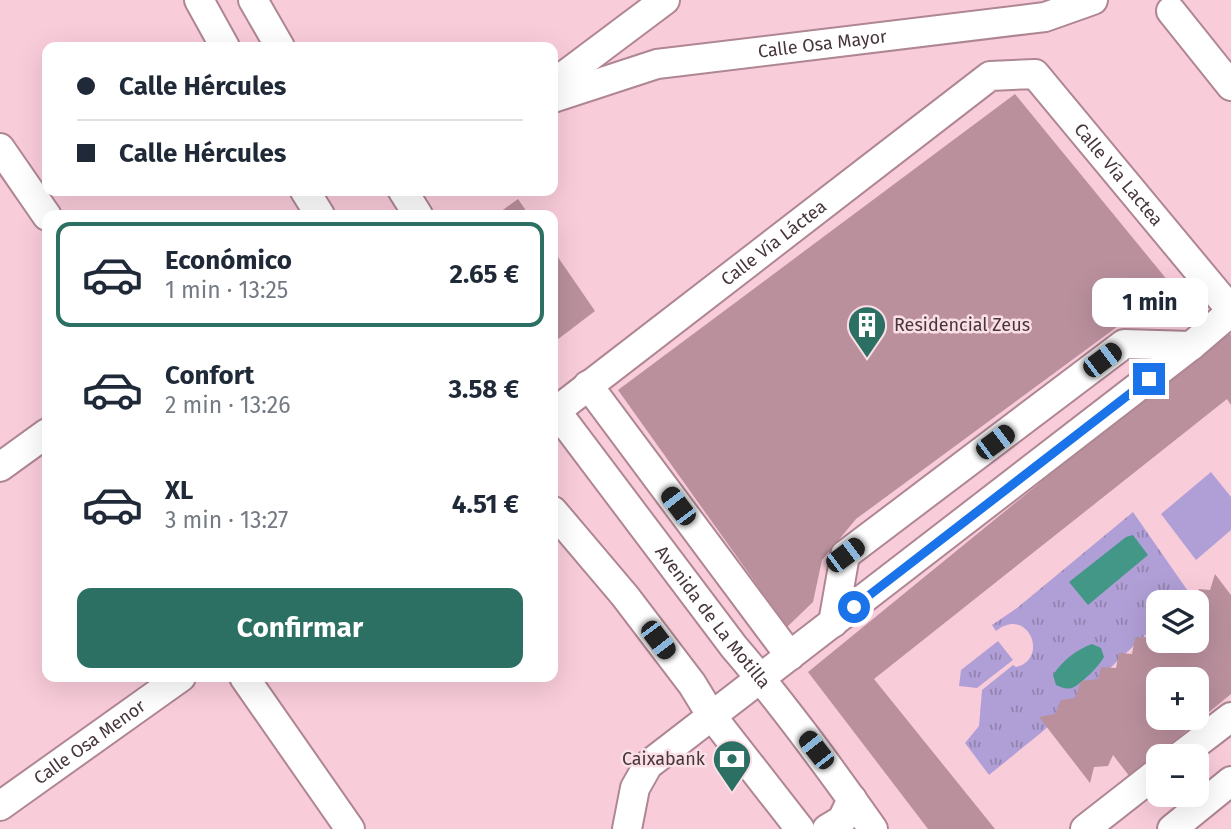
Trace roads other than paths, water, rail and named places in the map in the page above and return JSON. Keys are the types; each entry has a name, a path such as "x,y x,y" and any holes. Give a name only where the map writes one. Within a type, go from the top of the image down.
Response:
{"street":[{"path":"199,0 222,42"},
{"path":"253,0 278,42"},
{"path":"558,80 665,0"},
{"name":"Calle Osa Mayor","path":"558,96 657,64 1045,17 1093,0"},
{"path":"1171,11 1231,86"},
{"name":"Calle Vía Lactea","path":"990,76 1035,74 1231,311"},
{"name":"Calle Vía Láctea","path":"558,407 990,76"},
{"path":"0,148 43,210"},
{"path":"627,829 635,788 648,765 1191,346 1231,311"},
{"path":"833,624 845,555 1124,344 1191,346"},
{"path":"588,385 790,656"},
{"name":"Avenida de La Motilla","path":"558,415 734,647 830,768 873,829"},
{"path":"0,467 42,438"},
{"path":"558,517 625,596 692,684 711,715 800,829"},
{"name":"Calle Osa Menor","path":"0,806 174,682"},
{"path":"247,682 350,829"},
{"path":"1196,744 1231,717"},
{"path":"1085,829 1146,781"},
{"path":"1172,829 1231,781"},
{"path":"827,829 842,820 852,799"}],"place":[{"name":"Residencial Zeus","path":"867,359"},
{"name":"Caixabank","path":"732,793"}]}
